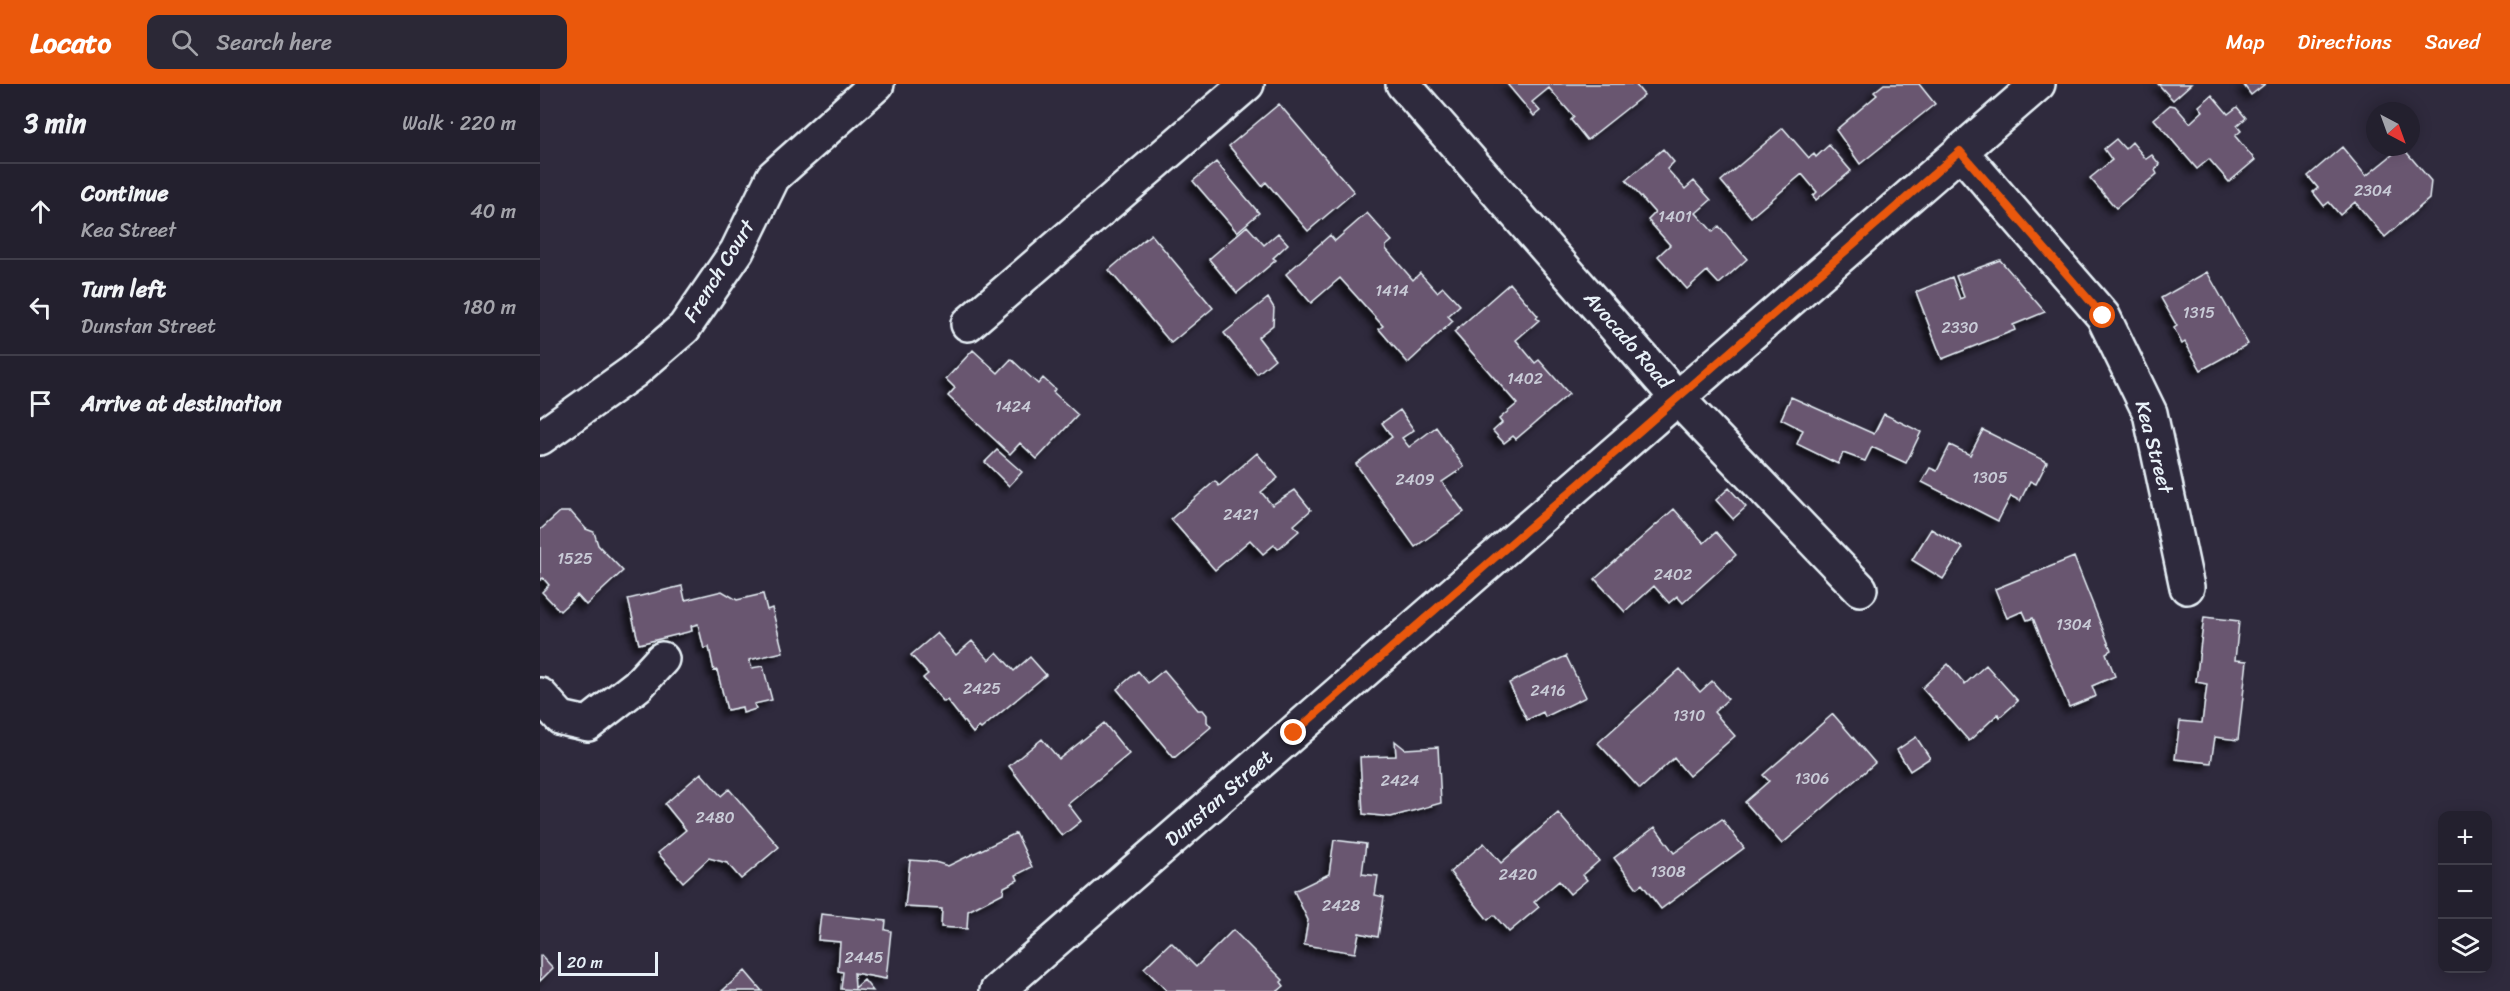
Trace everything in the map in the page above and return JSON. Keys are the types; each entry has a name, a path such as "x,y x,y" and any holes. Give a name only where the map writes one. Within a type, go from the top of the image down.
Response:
{"street":[{"name":"French Court","path":"540,438 633,372 684,328 736,251 773,177 877,84"},
{"path":"968,324 1247,84"},
{"name":"Avocado Road","path":"1403,84 1678,399 1860,589"},
{"name":"Dunstan Street","path":"997,991 2038,84"},
{"name":"Kea Street","path":"1960,151 2103,316 2111,331 2150,413 2187,587"},
{"path":"540,695 561,718 588,724 638,685 662,659"}],"building":[{"path":"1507,84 1635,84 1644,95 1587,140 1571,120 1574,117 1549,88 1532,102 1540,111 1534,116"},
{"path":"1884,84 1919,84 1935,104 1860,164 1836,130 1877,95 1874,92"},
{"path":"2158,84 2191,84 2173,100"},
{"path":"2243,84 2265,84 2251,95"},
{"path":"2212,95 2228,114 2237,107 2246,118 2237,126 2241,131 2235,136 2255,160 2229,182 2209,159 2197,169 2154,119 2170,105 2175,106 2190,123 2203,111 2199,106"},
{"path":"1279,104 1354,192 1308,231 1266,182 1262,186 1229,146"},
{"path":"1783,128 1809,158 1814,154 1816,157 1829,145 1851,171 1816,200 1813,196 1817,192 1802,174 1751,217 1721,181"},
{"path":"2116,139 2125,149 2132,142 2146,159 2152,155 2160,165 2155,170 2157,174 2116,208 2090,178 2112,160 2104,149"},
{"path":"2342,147 2366,176 2391,156 2410,156 2431,181 2429,199 2385,237 2355,202 2340,215 2329,202 2324,206 2313,192 2318,188 2308,176"},
{"path":"1663,149 1674,162 1667,169 1685,189 1694,181 1711,200 1696,213 1713,232 1719,226 1747,259 1719,284 1707,271 1687,289 1658,256 1670,245 1648,220 1655,213 1626,180"},
{"path":"1216,162 1259,213 1237,232 1193,181"},
{"path":"1367,213 1392,241 1386,249 1413,280 1420,273 1437,292 1443,287 1460,305 1448,316 1453,321 1408,363 1379,329 1383,326 1340,278 1311,303 1286,274 1330,235 1335,241"},
{"path":"1247,226 1264,245 1278,233 1288,244 1273,258 1276,260 1237,293 1209,259"},
{"path":"1151,234 1213,308 1171,343 1109,270"},
{"path":"2000,260 2045,312 2013,325 2015,330 1942,359 1916,292 1952,277 1960,299 1964,297 1956,276"},
{"path":"2207,272 2248,344 2201,370 2185,342 2182,344 2174,328 2177,326 2161,298"},
{"path":"1510,283 1539,320 1516,340 1535,363 1539,360 1569,394 1516,439 1513,436 1504,443 1493,431 1502,423 1499,419 1517,404 1454,332"},
{"path":"1268,298 1274,308 1273,325 1258,337 1275,359 1257,374 1224,333"},
{"path":"973,350 998,373 1011,359 1038,384 1043,378 1055,389 1053,392 1078,415 1037,459 1020,443 1010,454 948,396 955,388 946,379"},
{"path":"1791,397 1874,434 1884,414 1921,432 1906,463 1872,447 1865,461 1843,453 1838,464 1797,444 1803,430 1781,419"},
{"path":"1400,410 1414,430 1402,438 1409,447 1436,427 1464,467 1442,482 1464,512 1415,547 1356,464 1392,437 1382,423"},
{"path":"1983,430 2047,462 2036,484 2030,481 2020,501 2011,496 1998,521 1922,482 1930,468 1937,471 1950,445 1970,455"},
{"path":"997,450 1022,472 1009,486 985,462"},
{"path":"1257,453 1278,478 1261,492 1272,505 1295,490 1311,510 1294,525 1299,531 1278,549 1274,545 1263,554 1250,540 1215,570 1171,519 1215,481 1219,486"},
{"path":"1729,488 1746,507 1733,519 1716,500"},
{"path":"1674,509 1704,543 1716,532 1736,555 1683,603 1677,596 1669,603 1654,586 1625,612 1595,579"},
{"path":"560,512 571,512 586,529 594,532 598,545 623,571 586,605 577,595 560,611 542,592 549,585 543,578 540,580 540,530"},
{"path":"1931,529 1963,548 1943,579 1912,560"},
{"path":"2074,557 2111,650 2106,653 2115,676 2092,686 2096,696 2069,707 2033,618 2027,620 2023,611 2007,618 1995,589"},
{"path":"682,586 685,600 722,591 737,600 763,594 767,610 772,608 783,652 749,660 752,668 763,666 772,700 754,704 756,709 743,713 742,707 727,710 717,670 714,671 709,647 704,649 698,624 691,626 692,631 639,644 628,599"},
{"path":"2204,617 2239,621 2235,660 2247,661 2238,740 2215,737 2211,763 2175,759 2180,721 2202,723 2207,684 2196,682"},
{"path":"937,633 956,655 972,641 989,660 997,652 1014,671 1030,657 1046,675 981,729 979,727 973,733 947,700 944,702 923,678 928,674 911,655"},
{"path":"1566,656 1586,697 1545,717 1543,712 1527,720 1509,683"},
{"path":"1948,664 1965,684 1986,665 2018,701 2000,717 1998,714 1969,741 1922,688"},
{"path":"1680,669 1700,692 1712,681 1728,699 1714,712 1735,736 1689,776 1674,758 1640,789 1598,743"},
{"path":"1164,670 1198,710 1203,710 1211,727 1174,758 1117,689 1138,671 1148,683"},
{"path":"1833,714 1875,763 1782,844 1745,802 1769,781 1763,775"},
{"path":"1104,723 1129,754 1068,804 1081,821 1062,836 1009,766 1042,739 1059,759"},
{"path":"1916,737 1930,758 1910,771 1897,750"},
{"path":"1395,741 1405,749 1438,747 1441,803 1391,817 1363,814 1360,757 1396,756"},
{"path":"701,773 721,796 729,789 779,847 741,879 727,863 709,858 683,882 658,853 686,830 665,804"},
{"path":"1558,813 1599,861 1583,875 1587,880 1570,894 1559,881 1534,902 1539,907 1509,932 1494,915 1488,920 1450,872 1484,843 1501,863"},
{"path":"1722,819 1744,848 1661,909 1642,884 1637,888 1614,858 1655,827 1674,853"},
{"path":"1016,833 1032,867 1016,875 1018,880 1004,887 1003,893 968,911 967,929 941,927 942,909 905,907 910,860 935,862 948,866"},
{"path":"1334,840 1366,844 1362,874 1378,876 1375,895 1384,897 1378,937 1359,933 1355,953 1304,945 1308,920 1294,891 1329,874"},
{"path":"821,914 886,921 885,930 891,931 886,979 854,973 855,988 864,980 873,991 841,989 843,972 838,971 840,942 818,940"},
{"path":"1233,930 1283,980 1281,982 1284,986 1278,991 1167,991 1144,968 1171,942 1196,967"},
{"path":"540,956 553,968 540,981"},
{"path":"745,971 762,991 722,991"}],"route":[{"path":"1294,733 1960,151 2103,316"}]}
